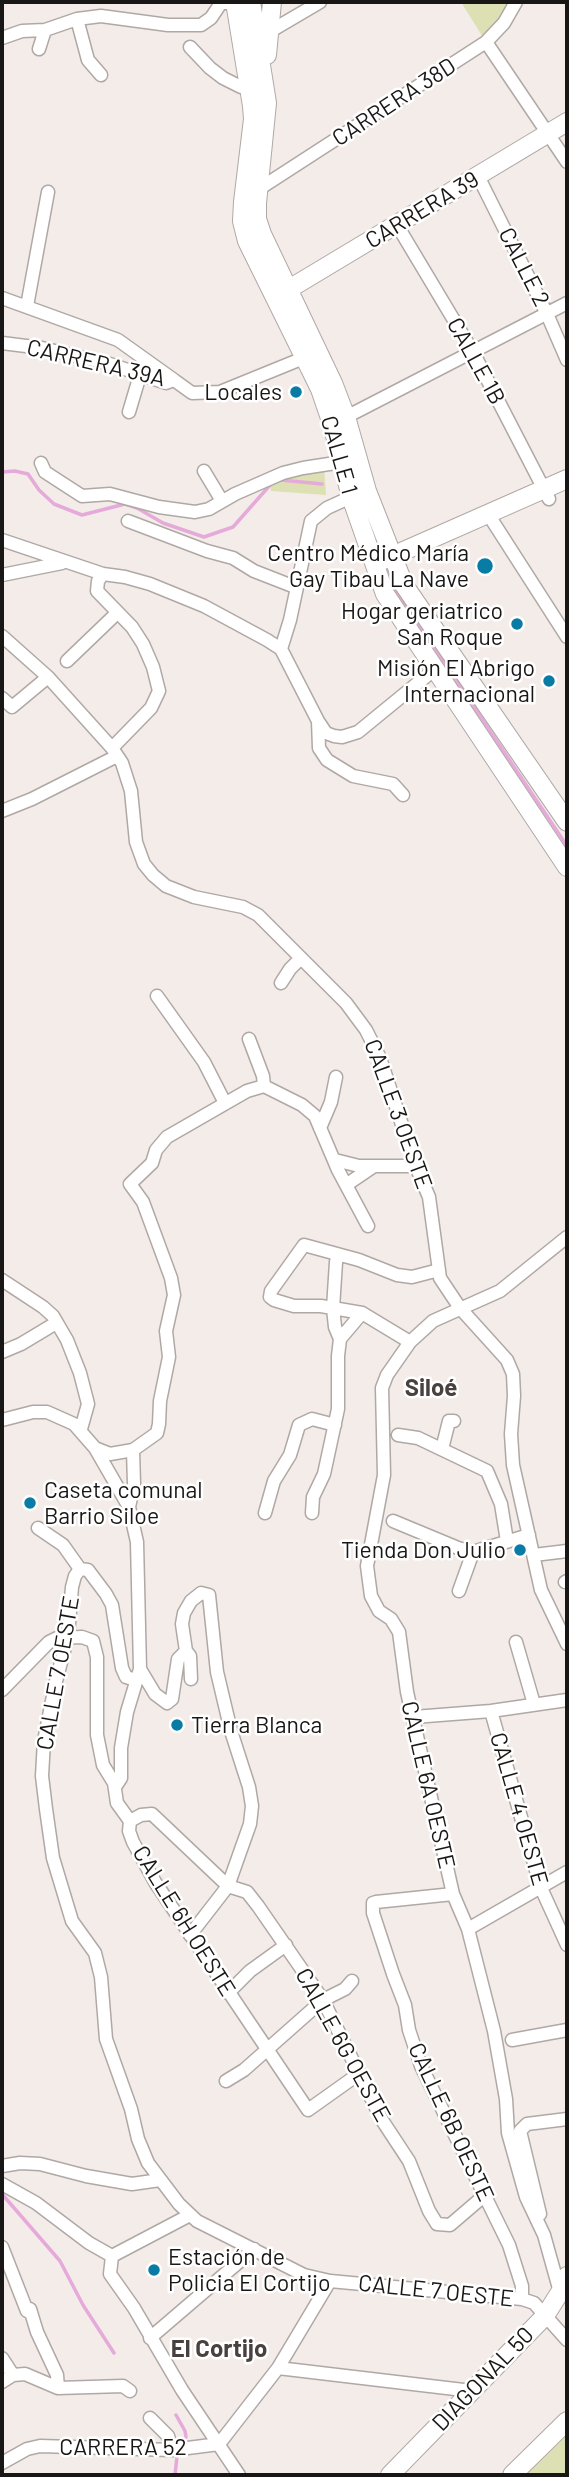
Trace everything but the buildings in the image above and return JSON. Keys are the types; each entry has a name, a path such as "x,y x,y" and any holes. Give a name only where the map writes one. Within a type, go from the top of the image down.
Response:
{"main road":[{"name":"CALLE 1","path":"228,2 266,118 257,219 332,424 351,497 384,594 567,867"},
{"name":"CALLE 1","path":"251,2 257,85 242,220 247,241 323,361 346,416 367,491 404,585 567,822"},
{"path":"257,85 269,32 272,2"},
{"name":"CARRERA 39","path":"282,293 567,122"},
{"path":"375,569 546,494 567,479"},
{"path":"546,494 567,491"},
{"name":"DIAGONAL 50","path":"390,2475 545,2316 565,2283"},
{"path":"512,2475 567,2421"}],"street":[{"path":"2,38 22,31 45,30 77,19 101,16 168,25 201,25 228,2"},
{"path":"269,32 320,2"},
{"name":"CARRERA 38D","path":"259,190 486,42 504,23 516,2"},
{"path":"77,19 88,60 102,75"},
{"path":"38,49 45,30"},
{"path":"486,42 567,162"},
{"path":"190,47 223,78 242,87 257,85"},
{"name":"CALLE 2","path":"478,176 567,360"},
{"path":"27,306 48,192"},
{"name":"CALLE 1B","path":"397,225 473,352 546,494"},
{"path":"2,298 118,340 174,380"},
{"path":"346,416 567,303"},
{"name":"CARRERA 39A","path":"2,343 42,348 110,364 166,383 174,380 192,393 220,391 306,357"},
{"path":"128,412 140,374"},
{"path":"41,463 45,472 82,496 110,494 195,512 209,509 283,473 342,462"},
{"path":"204,471 222,501"},
{"path":"281,649 290,620 311,521 327,508 351,497"},
{"path":"491,519 567,637"},
{"path":"128,521 233,558 254,571 295,587"},
{"path":"2,540 65,563 150,584 204,606 281,649 318,721 327,733 334,736 342,737 358,732 435,669"},
{"path":"2,575 65,563"},
{"path":"2,811 32,799 114,752 151,708 159,691 144,645 132,627 97,591 98,581 103,574"},
{"path":"67,661 117,613"},
{"name":"CALLE 3 OESTE","path":"2,636 48,677 114,752 131,791 136,842 144,864 153,875 166,886 194,897 251,910 275,929 346,1003 366,1030 380,1058 433,1211 440,1278 460,1308 507,1360 513,1374 513,1465 541,1590 567,1644"},
{"path":"7,703 48,677"},
{"path":"318,721 319,748 327,760 352,775 393,784 404,795"},
{"path":"281,983 301,958"},
{"path":"157,996 204,1062 225,1103"},
{"path":"249,1039 264,1086"},
{"path":"320,1128 331,1102 336,1077"},
{"path":"95,1448 110,1454 133,1450 157,1433 169,1357 166,1331 174,1295 171,1278 143,1202 130,1184 152,1163 156,1150 167,1137 247,1091 264,1086 310,1110 368,1226"},
{"path":"335,1160 359,1166 415,1164"},
{"path":"346,1185 374,1166"},
{"name":"CALLE 6A OESTE","path":"544,2235 526,2197 508,2133 506,2099 494,2031 468,1929 453,1895 407,1692 399,1632 391,1619 379,1611 371,1595 367,1566 384,1475 382,1388 387,1375 410,1342 433,1321 500,1291 567,1237"},
{"path":"410,1342 362,1313 294,1306 270,1297 302,1245 412,1278 439,1270"},
{"path":"312,1513 313,1497 324,1474 338,1409 340,1339 335,1327 333,1308 338,1255"},
{"path":"6,1285 43,1307 56,1322 75,1357 88,1405 81,1429"},
{"path":"340,1339 362,1313"},
{"path":"2,1352 21,1344 56,1322"},
{"path":"2,1420 33,1412 47,1412 75,1424 95,1448 129,1507 137,1542 138,1674 130,1696 121,1748 121,1778 115,1787"},
{"path":"265,1513 274,1481 290,1455 299,1425 312,1419 335,1425"},
{"path":"442,1449 449,1421 454,1421"},
{"path":"398,1435 418,1438 487,1471 496,1487 507,1541"},
{"path":"129,1507 134,1484 133,1450"},
{"path":"501,1507 521,1503"},
{"path":"393,1521 473,1552 529,1535"},
{"path":"38,1528 63,1545 80,1569 88,1570 106,1594 114,1615 122,1668 127,1676 138,1674"},
{"path":"534,1555 567,1551"},
{"path":"459,1591 473,1552"},
{"name":"CALLE 7 OESTE","path":"80,1569 72,1587 68,1636 44,1741 43,1776 53,1858 72,1921 95,1953 101,1977 106,2039 148,2163 197,2221 304,2275 330,2281 522,2299 534,2303 567,2340"},
{"path":"190,1935 228,1886 250,1824 252,1805 250,1787 231,1731 217,1672 209,1595 201,1594 191,1601 184,1613 182,1624 186,1651 190,1656 191,1679"},
{"path":"2,1690 49,1642 57,1637 68,1636"},
{"name":"CALLE 6H OESTE","path":"68,1636 89,1638 93,1641 97,1657 96,1723 99,1750 106,1773 115,1787 117,1803 130,1821 129,1831 133,1842 155,1882 228,1993 308,2110 360,2073"},
{"path":"516,1642 534,1704"},
{"path":"138,1674 155,1694 167,1703 172,1699 178,1659 186,1651"},
{"path":"414,1717 491,1711 567,1700"},
{"name":"CALLE 4 OESTE","path":"491,1711 541,1888 567,1945"},
{"name":"CALLE 6G OESTE","path":"130,1821 141,1815 152,1814 228,1886 247,1892 323,2000 382,2120 409,2161 437,2224 450,2225 485,2195"},
{"path":"468,1929 567,1872"},
{"name":"CALLE 6B OESTE","path":"453,1895 373,1903 373,1913 405,2005 408,2030 421,2066 509,2245 522,2286 522,2299"},
{"path":"228,1993 250,1971 286,1945"},
{"path":"226,2081 268,2052 323,2000 345,1989 352,1981"},
{"path":"512,2040 567,2030"},
{"name":"CALLE 6A OESTE","path":"565,2283 558,2285 520,2131 524,2126 567,2119"},
{"path":"2,2166 40,2164 86,2176 132,2183 160,2180"},
{"path":"4,2190 36,2203 89,2243 112,2256"},
{"path":"112,2256 190,2215"},
{"path":"2,2247 57,2375 58,2388"},
{"path":"150,2338 254,2249"},
{"path":"112,2256 110,2274 239,2475"},
{"name":"CARRERA 52","path":"2,2463 27,2449 40,2446 172,2450 219,2444 278,2368 330,2281"},
{"path":"2,2358 8,2378 25,2374 58,2388 123,2386 130,2391"},
{"path":"278,2368 472,2391"},
{"path":"150,2418 168,2437 172,2450"}],"green space":[{"path":"461,2 516,2 486,42"},
{"path":"324,467 326,495 271,491 270,480"},
{"path":"567,2421 567,2475 512,2475"}],"waterway":[{"path":"2,472 28,474 39,490 54,504 82,515 125,504 163,523 204,537 233,527 271,484"},
{"path":"281,480 322,484"},
{"path":"395,589 567,846"},
{"path":"2,2194 60,2261 83,2305 114,2353"},
{"path":"176,2415 185,2431 186,2437 182,2444"},
{"path":"175,2475 177,2456"}],"place":[{"name":"Locales","path":"296,392"},
{"name":"Centro Médico María Gay Tibau La Nave","path":"485,566"},
{"name":"Hogar geriatrico San Roque","path":"517,624"},
{"name":"Misión El Abrigo Internacional","path":"549,681"},
{"name":"Caseta comunal Barrio Siloe","path":"30,1503"},
{"name":"Tienda Don Julio","path":"520,1550"},
{"name":"Tierra Blanca","path":"177,1725"},
{"name":"Estación de Policia El Cortijo","path":"154,2270"}],"district":[{"name":"Siloé","path":"431,1388"},
{"name":"El Cortijo","path":"219,2349"}]}
